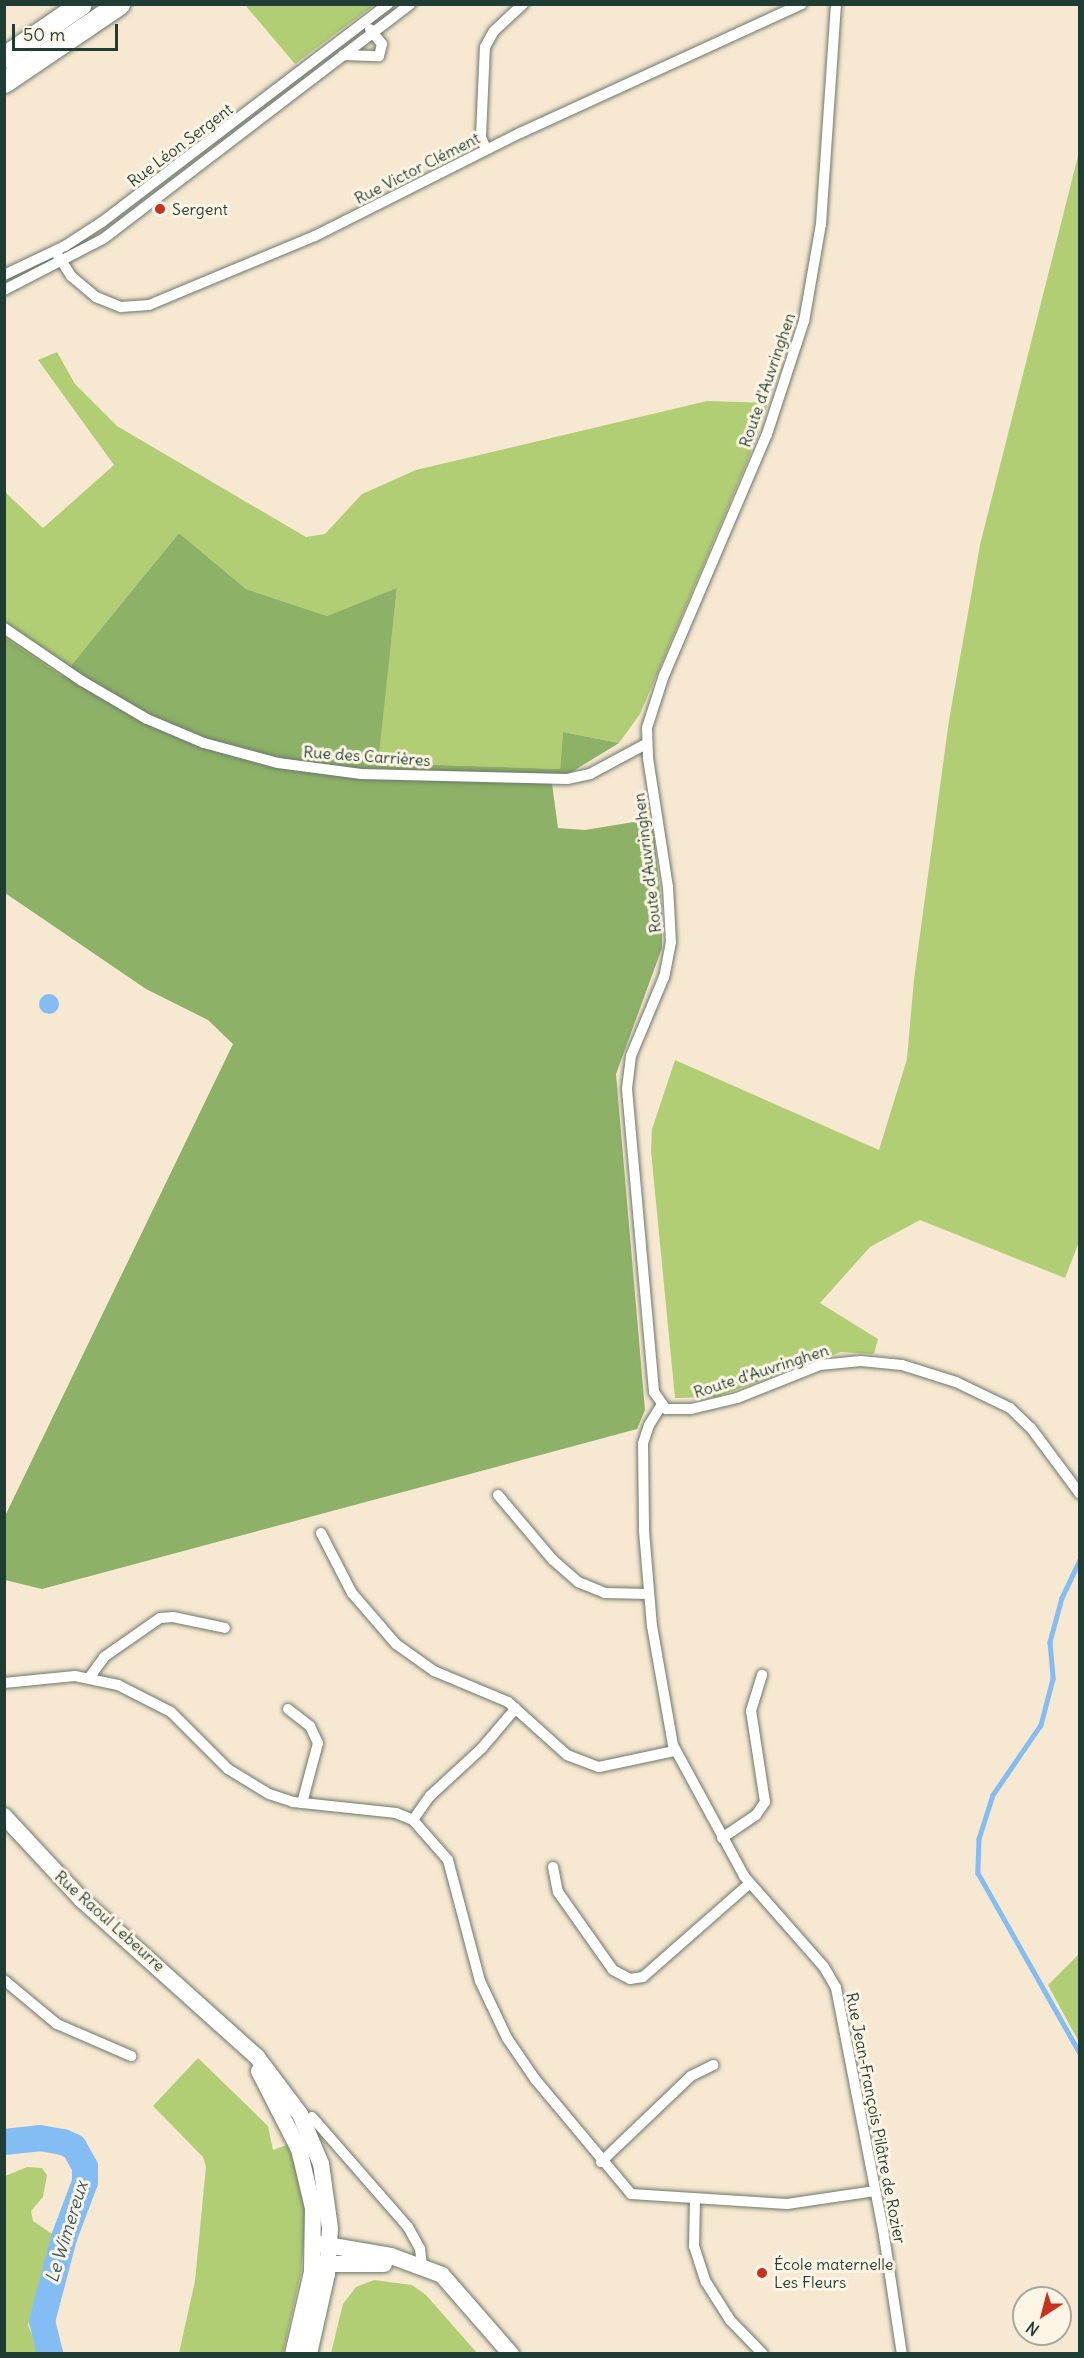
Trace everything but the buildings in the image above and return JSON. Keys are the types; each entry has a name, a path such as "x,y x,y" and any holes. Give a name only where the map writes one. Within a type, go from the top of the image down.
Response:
{"highway":[{"path":"4,57 81,4"},
{"path":"4,82 118,4"}],"street":[{"name":"Rue Léon Sergent","path":"4,275 55,251 117,211 388,4"},
{"name":"Rue Léon Sergent","path":"4,290 62,262 108,234 410,4"},
{"path":"486,150 481,137 485,47 494,31 523,4"},
{"name":"Rue Victor Clément","path":"55,251 81,286 105,302 128,308 148,305 315,236 486,150 802,4"},
{"name":"Route d'Auvringhen","path":"836,4 821,224 804,321 764,441 655,700 646,744 667,873 671,942 664,977 631,1056 627,1089 653,1383 661,1406 674,1411 717,1404 831,1363 861,1361 902,1365 943,1377 1010,1408 1031,1428 1080,1494"},
{"path":"343,55 379,56 382,44 364,24"},
{"name":"Rue des Carrières","path":"4,628 82,681 147,719 217,748 278,764 361,774 567,779 590,774 646,744"},
{"name":"Rue Jean-François Pilâtre de Rozier","path":"661,1406 649,1425 643,1444 648,1594 658,1670 674,1751 722,1838 750,1883 824,1967 836,1988 875,2191 902,2354"},
{"path":"498,1496 553,1560 578,1582 605,1593 648,1594"},
{"path":"321,1533 352,1593 396,1644 434,1671 495,1695 516,1708 567,1755 588,1765 599,1767 674,1751"},
{"path":"89,1678 104,1657 160,1618 181,1618 225,1628"},
{"path":"722,1838 756,1815 765,1802 751,1711 762,1675"},
{"path":"4,1683 89,1678 118,1685 156,1701 234,1774 277,1798 302,1803 396,1813 412,1820 448,1860 480,1981 507,2038 535,2079 601,2162 631,2194 796,2204 875,2191"},
{"path":"412,1820 430,1796 482,1749 516,1708"},
{"path":"288,1709 310,1726 318,1743 302,1803"},
{"name":"Rue Raoul Lebeurre","path":"4,1816 82,1900 220,2021 261,2074 295,2139 310,2186 322,2244 321,2264"},
{"path":"553,1867 555,1886 564,1902 613,1970 630,1979 643,1977 750,1883"},
{"path":"4,1980 57,2024 131,2056"},
{"path":"601,2162 691,2076 714,2065"},
{"path":"312,2117 408,2227 420,2249 422,2266"},
{"path":"695,2199 693,2235 696,2255 711,2293 737,2328 763,2354"},
{"path":"322,2244 422,2266 450,2281 511,2354"},
{"path":"321,2264 422,2266"},
{"path":"293,2354 321,2264"},
{"path":"309,2354 321,2264"}],"green space":[{"path":"245,5 374,5 295,64"},
{"path":"1079,152 1079,1242 1065,1278 920,1220 870,1247 820,1303 878,1339 874,1354 841,1352 716,1397 675,1398 651,1151 652,1129 675,1060 879,1150 907,1059 914,979 949,720 980,545"},
{"path":"57,352 75,384 117,426 306,537 325,534 362,494 416,470 707,401 768,403 748,460 640,714 619,743 563,732 560,769 377,763 397,589 327,616 246,589 179,533 62,678 5,638 4,491 43,528 114,465 38,360"},
{"path":"179,533 246,589 327,616 397,588 378,763 560,769 563,732 619,743 552,784 558,828 585,830 652,819 662,908 662,948 616,1074 645,1410 637,1429 42,1589 5,1580 4,1518 233,1044 208,1020 146,989 5,893 5,638 62,677"},
{"path":"1079,1954 1079,2042 1048,1985"},
{"path":"198,2058 268,2126 273,2150 287,2145 300,2175 307,2209 301,2273 283,2353 179,2353 195,2281 206,2166 203,2157 153,2106"},
{"path":"27,2167 42,2168 47,2175 43,2197 31,2211 33,2221 52,2234 28,2325 39,2353 5,2353 5,2176"},
{"path":"374,2280 412,2285 426,2295 477,2353 331,2353 343,2304 356,2287"}],"water":[{"path":"49,994 56,997 59,1004 56,1011 49,1014 42,1011 39,1004 42,997"}],"waterway":[{"path":"1080,1560 1062,1598 1050,1642 1053,1679 1041,1725 993,1795 979,1839 978,1873 1080,2053"},
{"name":"Le Wimereux","path":"4,2142 40,2138 63,2142 74,2147 85,2167 85,2182 64,2238 42,2321 50,2354"}],"place":[{"name":"Sergent","path":"160,209"},
{"name":"École maternelle Les Fleurs","path":"762,2273"}]}
